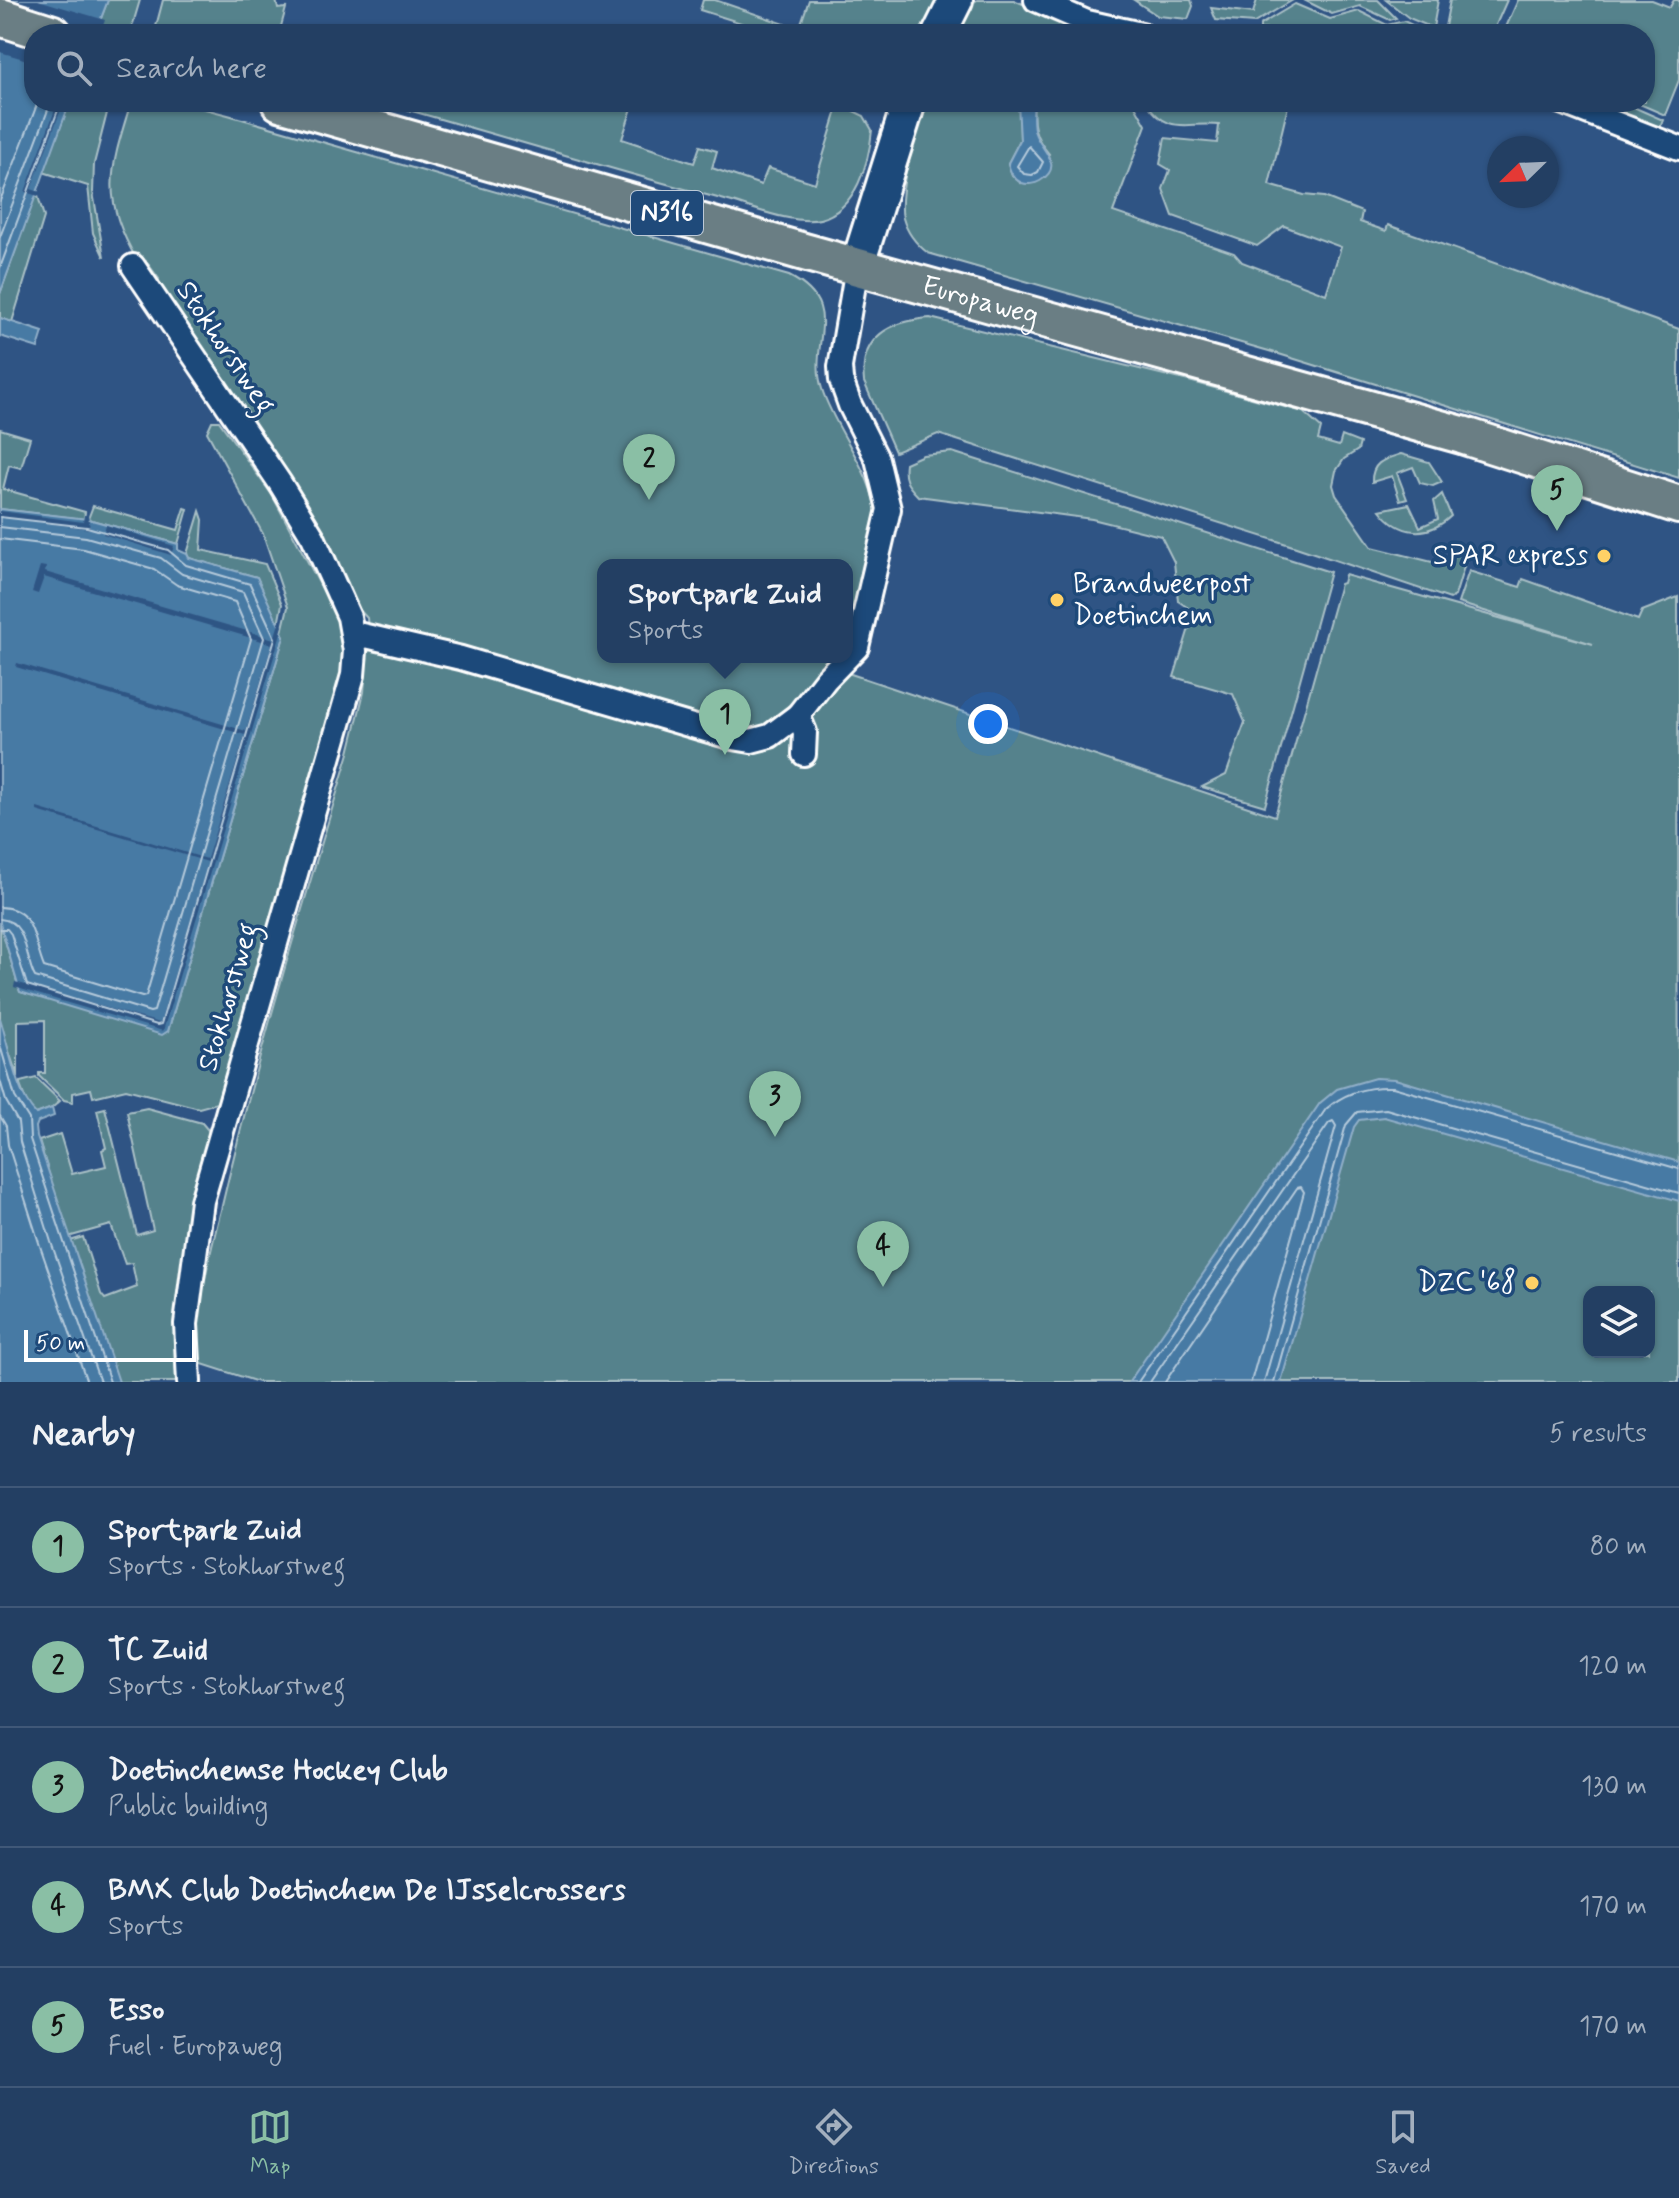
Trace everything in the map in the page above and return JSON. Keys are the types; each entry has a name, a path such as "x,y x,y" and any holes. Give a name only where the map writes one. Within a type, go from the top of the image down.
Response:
{"main road":[{"path":"0,17 24,25"},
{"name":"Europaweg","path":"315,112 1462,435 1679,505"}],"street":[{"path":"944,24 956,0"},
{"path":"1036,0 1096,24"},
{"path":"853,651 857,647 889,509 877,459 850,405 840,367 857,267 906,112"},
{"path":"1587,112 1679,148"},
{"name":"Stokhorstweg","path":"133,266 313,537 349,617 353,633 353,675 202,1201 186,1324 189,1382"},
{"path":"353,633 461,658 751,741 770,736 798,715 842,663"},
{"path":"798,715 805,732 804,754"}],"green space":[{"path":"108,0 140,0 133,24 99,24"},
{"path":"163,0 276,0 278,9 286,8 282,24 157,24"},
{"path":"703,0 715,0 785,24 744,24 700,10"},
{"path":"809,0 941,0 927,24 801,24"},
{"path":"977,0 1014,0 1068,24 959,24 969,6"},
{"path":"1134,0 1191,0 1193,6 1188,19 1158,16"},
{"path":"1257,0 1293,0 1254,23 1216,20 1211,8 1253,13"},
{"path":"1304,0 1378,0 1396,18 1390,20 1360,6 1332,14"},
{"path":"1386,0 1438,0 1434,24 1423,24 1409,18"},
{"path":"1450,0 1507,0 1496,24 1446,24"},
{"path":"1518,0 1652,0 1670,7 1674,0 1679,0 1679,80 1665,115 1655,111 1655,24 1507,24"},
{"path":"1295,4 1330,19 1359,11 1385,24 1262,24"},
{"path":"66,112 107,112 94,164 93,192 104,257 93,233 88,186 43,172"},
{"path":"128,112 216,112 789,276 807,288 817,300 821,313 819,372 822,389 862,470 874,503 873,544 853,608 853,559 597,559 597,663 838,663 836,669 1275,816 1345,575 1593,644 1458,603 1469,571 1520,587 1523,579 1638,620 1642,611 1678,597 1679,1382 258,1382 202,1364 198,1332 212,1245 265,1038 349,753 364,692 370,649 367,618 357,607 313,519 157,291 159,279 146,261 138,262 118,219 112,183"},
{"path":"415,112 631,112 622,139 694,163 700,146 717,151 712,168 761,185 768,168 815,183 837,112 856,112 864,116 872,130 868,157 858,184 843,206 832,214 820,219 798,220"},
{"path":"920,112 1019,112 1020,140 1008,163 1012,175 1021,183 1049,154 1035,130 1033,112 1139,112 1146,125 1113,212 1234,253 1242,262 1326,294 1341,247 1284,226 1257,246 1173,216 1163,189 1170,170 1160,164 1165,138 1217,143 1219,125 1171,124 1153,112 1287,112 1269,185 1324,197 1362,212 1360,222 1386,231 1388,225 1679,329 1679,478 1269,351 928,253 916,242 903,218 908,161"},
{"path":"1620,112 1645,112 1663,120 1660,128"},
{"path":"35,195 44,217 12,322 0,318 0,294"},
{"path":"930,318 1303,412 1321,428 1318,440 1339,446 1342,436 1360,443 1358,450 1344,459 1336,471 1333,485 1336,495 1372,547 1436,563 1469,550 1455,596 1450,599 938,434 895,452 864,382 867,353 872,342 891,327"},
{"path":"212,421 219,421 272,495 334,611 344,637 345,657 340,691 217,1103 199,1108 126,1089 93,1097 91,1089 73,1093 73,1102 64,1100 39,1076 39,1073 45,1073 45,1020 18,1021 18,1078 0,1025 0,923 20,992 168,1031 284,636 282,632 288,607 263,534 207,432"},
{"path":"0,429 30,438 21,468 9,465 3,489 85,512 84,519 0,509"},
{"path":"952,452 1330,572 1265,806 1202,787 1226,775 1245,722 1233,694 1174,677 1194,612 1178,601 1174,562 1161,536 1092,519 918,496 907,481 905,463 923,455"},
{"path":"1401,454 1429,462 1442,482 1433,486 1420,483 1413,467 1397,473 1407,499 1400,501 1392,476 1372,482 1377,466"},
{"path":"1442,494 1451,516 1424,531 1396,525 1380,510 1409,504 1420,527 1438,519 1434,501"},
{"path":"93,506 178,530 185,508 188,509 178,544 88,519"},
{"path":"200,511 203,520 201,550 265,564 282,604 278,625 257,577 189,558 187,554"},
{"path":"36,1078 60,1101 36,1114 28,1106 20,1082"},
{"path":"105,1108 137,1235 153,1230 127,1112 147,1108 202,1123 210,1137 183,1259 177,1312 181,1382 110,1382 92,1303 70,1241 83,1237 105,1299 137,1287 132,1263 125,1264 111,1225 68,1237 39,1141 60,1134 72,1174 106,1166 102,1150 106,1148 97,1110"}],"water":[{"path":"0,0 108,0 99,24 24,24 24,112 66,112 0,294"},
{"path":"1018,112 1033,112 1034,129 1051,163 1051,169 1040,181 1026,184 1011,172 1008,163 1020,140"},
{"path":"0,318 43,332 38,348 0,336"},
{"path":"0,509 88,519 178,544 178,550 189,558 257,577 284,636 168,1031 162,1035 20,992 0,923"},
{"path":"0,1018 18,1082 29,1105 36,1114 52,1108 54,1116 38,1122 37,1137 119,1382 0,1382"},
{"path":"1375,1078 1395,1079 1679,1162 1679,1201 1384,1117 1359,1120 1354,1127 1281,1382 1129,1382 1320,1103 1337,1089"}],"pier":[{"path":"0,0 38,0 105,20 104,24 24,24 24,59 0,52"},
{"path":"54,112 60,112 31,189 40,192 38,196 25,192"},
{"path":"0,511 83,522 84,515 88,515 90,529 0,517"},
{"path":"106,525 174,546 171,555 103,534"},
{"path":"40,566 46,567 45,572 274,639 280,620 283,626 163,1031 14,987 15,982 160,1023 208,862 37,811 37,808 207,859 245,735 16,667 17,663 246,731 272,644 44,577 38,594 32,592"}],"place":[{"name":"TC Zuid","path":"649,500"},
{"name":"Esso","path":"1557,531"},
{"name":"SPAR express","path":"1604,556"},
{"name":"Brandweerpost Doetinchem","path":"1057,600"},
{"name":"Sportpark Zuid","path":"725,755"},
{"name":"Doetinchemse Hockey Club","path":"775,1137"},
{"name":"DZC '68","path":"1532,1283"},
{"name":"BMX Club Doetinchem De IJsselcrossers","path":"883,1287"}]}
